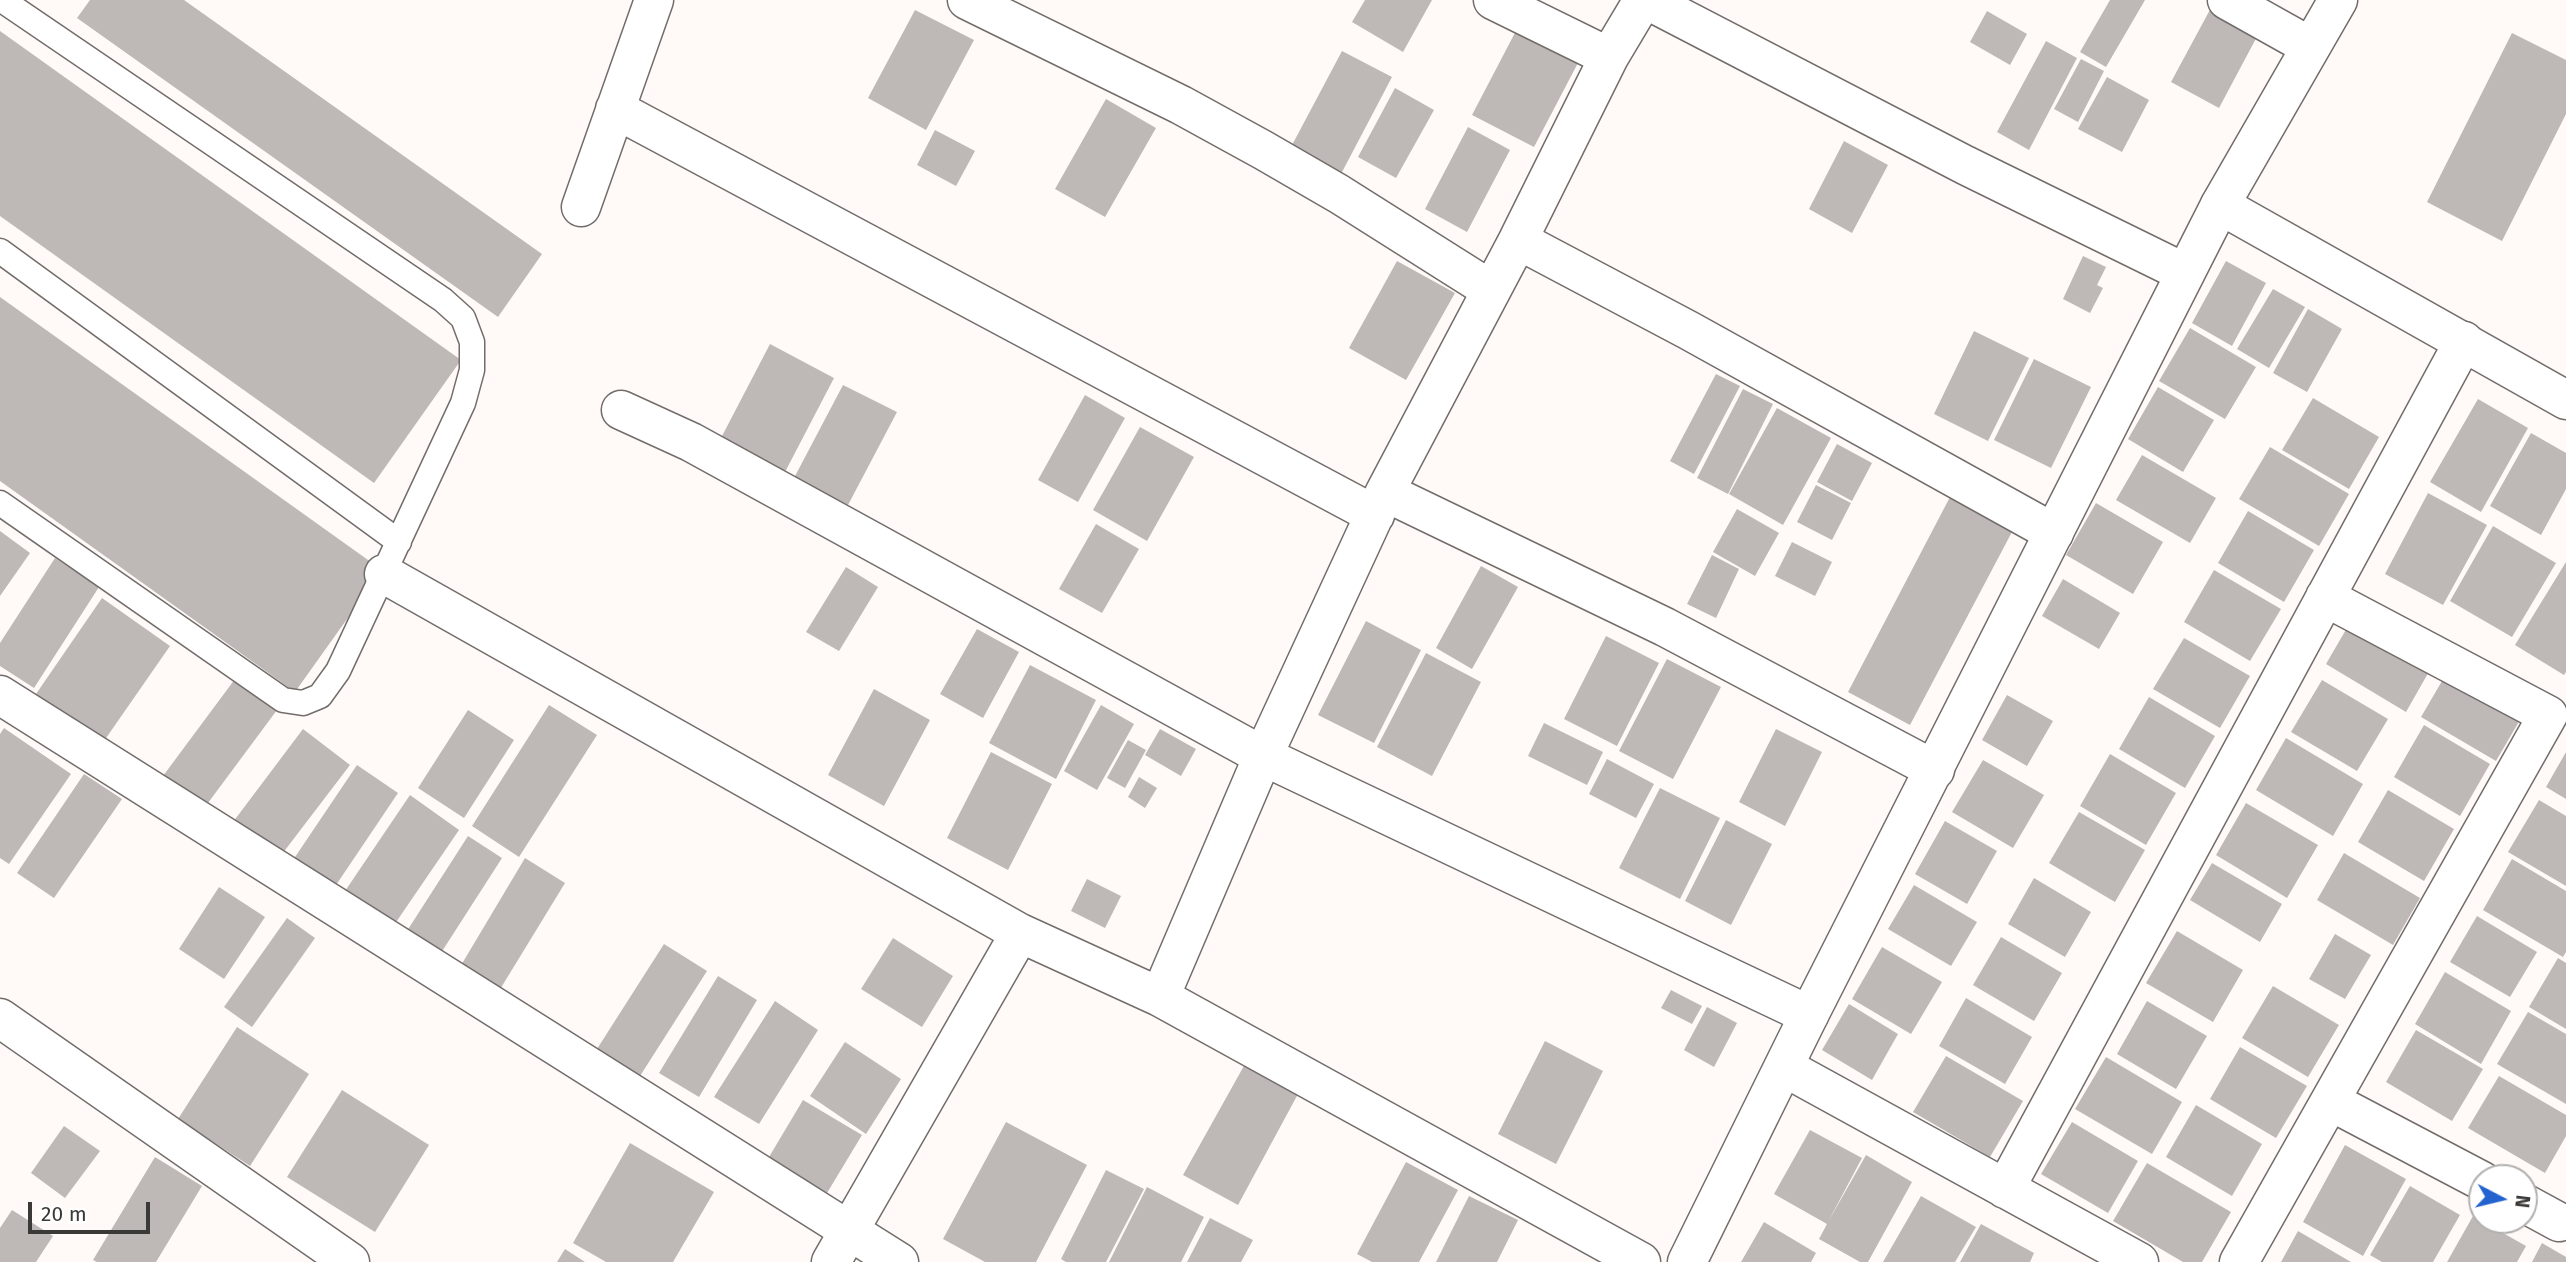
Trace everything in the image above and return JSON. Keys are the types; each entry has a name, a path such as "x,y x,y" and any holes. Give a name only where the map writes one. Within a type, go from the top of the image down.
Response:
{"street":[{"path":"581,207 654,0"},
{"path":"967,0 1181,105 1263,150 1339,194 1491,290"},
{"path":"1493,0 1609,57"},
{"path":"1160,997 1263,756 1380,503 1518,240 1609,57 1645,0 1965,165 2185,273"},
{"path":"2227,0 2311,47"},
{"path":"1687,1262 1809,1015 2220,205 2338,0"},
{"path":"615,109 1380,503 1665,626 1935,769"},
{"path":"2220,205 2566,400"},
{"path":"1518,240 1688,330 2054,533"},
{"path":"2005,1189 2464,341"},
{"path":"621,410 691,443 1263,756 1809,1015"},
{"path":"391,558 1020,933 1160,997 1641,1262"},
{"path":"2239,1262 2330,1101 2557,719 2325,597"},
{"path":"0,695 839,1246 899,1262"},
{"path":"839,1246 1020,933"},
{"path":"0,1018 350,1262"},
{"path":"1784,1068 2139,1262"},
{"path":"2330,1101 2468,1174"},
{"path":"2538,1208 2564,1218"}],"lane":[{"path":"0,503 283,700 303,703 320,696 338,671 463,403 472,370 472,342 463,318 443,300 2,0"},
{"path":"0,251 391,558"}],"building":[{"path":"90,0 184,0 542,254 498,317 77,18"},
{"path":"1365,0 1432,0 1403,52 1352,22"},
{"path":"2110,0 2145,0 2106,67 2080,52"},
{"path":"2212,6 2260,31 2219,108 2171,82"},
{"path":"915,10 974,40 926,130 868,98"},
{"path":"1987,11 2027,34 2010,65 1970,42"},
{"path":"1518,27 1580,59 1534,147 1472,115"},
{"path":"0,31 461,360 374,483 0,216"},
{"path":"2512,33 2566,60 2566,114 2502,241 2427,202"},
{"path":"2046,41 2077,58 2029,150 1997,132"},
{"path":"1342,51 1392,77 1341,174 1291,147"},
{"path":"2081,59 2104,71 2078,122 2054,109"},
{"path":"2107,77 2149,100 2122,152 2078,129"},
{"path":"1395,88 1434,110 1396,178 1358,157"},
{"path":"1106,99 1156,128 1105,217 1055,189"},
{"path":"1468,127 1510,150 1467,232 1425,209"},
{"path":"935,130 975,151 956,186 917,165"},
{"path":"1844,141 1888,165 1852,233 1809,209"},
{"path":"2083,256 2106,267 2097,285 2103,288 2090,313 2063,299"},
{"path":"1397,261 1455,293 1406,380 1349,348"},
{"path":"2226,261 2266,283 2232,346 2192,323"},
{"path":"2273,289 2305,307 2269,368 2237,349"},
{"path":"0,297 382,570 295,692 0,481"},
{"path":"2308,309 2342,329 2307,392 2273,373"},
{"path":"2190,328 2256,367 2225,419 2159,381"},
{"path":"1974,331 2029,358 1988,441 1934,414"},
{"path":"770,344 834,378 785,472 721,438"},
{"path":"2034,359 2091,387 2051,468 1994,440"},
{"path":"1716,374 1740,386 1694,474 1670,461"},
{"path":"843,385 897,412 848,505 794,478"},
{"path":"2158,387 2214,420 2183,472 2128,439"},
{"path":"1743,389 1773,404 1728,494 1697,478"},
{"path":"1085,395 1125,418 1078,502 1038,480"},
{"path":"2313,398 2379,437 2349,489 2282,450"},
{"path":"2478,399 2528,428 2481,512 2430,482"},
{"path":"1777,408 1831,438 1783,525 1729,494"},
{"path":"1140,427 1194,457 1147,541 1093,510"},
{"path":"2531,433 2566,453 2566,489 2541,535 2490,506"},
{"path":"1837,444 1872,463 1852,501 1817,482"},
{"path":"2270,447 2349,494 2319,546 2239,499"},
{"path":"2142,455 2216,498 2190,543 2116,500"},
{"path":"1816,485 1851,503 1832,540 1797,522"},
{"path":"2428,493 2487,525 2443,605 2385,574"},
{"path":"1950,497 2013,530 1910,725 1848,692"},
{"path":"2096,503 2163,542 2133,594 2066,555"},
{"path":"1737,509 1779,533 1755,576 1713,552"},
{"path":"2248,511 2314,550 2284,602 2218,563"},
{"path":"1096,524 1139,549 1102,613 1059,589"},
{"path":"2493,526 2556,563 2512,637 2450,601"},
{"path":"0,531 30,553 0,596"},
{"path":"1792,542 1832,562 1815,596 1775,576"},
{"path":"1712,555 1739,569 1716,618 1687,604"},
{"path":"55,558 99,587 34,688 0,666 0,643"},
{"path":"2566,562 2566,672 2564,675 2515,645"},
{"path":"1481,566 1518,587 1472,669 1436,648"},
{"path":"846,567 878,587 839,651 806,632"},
{"path":"2214,570 2281,609 2250,661 2184,622"},
{"path":"2063,579 2120,613 2099,649 2042,616"},
{"path":"102,598 170,646 104,741 36,694"},
{"path":"2355,614 2435,661 2406,712 2326,664"},
{"path":"1366,621 1421,650 1374,743 1318,715"},
{"path":"977,629 1019,652 983,718 940,694"},
{"path":"1606,636 1659,663 1617,746 1564,719"},
{"path":"2184,638 2250,676 2220,728 2153,689"},
{"path":"1426,653 1481,682 1432,776 1377,747"},
{"path":"1667,659 1721,687 1673,779 1619,751"},
{"path":"1030,665 1096,700 1056,779 989,743"},
{"path":"2449,669 2524,713 2496,761 2421,717"},
{"path":"235,679 277,710 205,807 163,776"},
{"path":"2322,680 2388,719 2357,771 2291,732"},
{"path":"874,689 930,720 884,806 828,775"},
{"path":"2007,695 2053,721 2027,766 1982,740"},
{"path":"2149,697 2215,736 2185,788 2119,749"},
{"path":"549,705 597,735 519,857 472,826"},
{"path":"1101,705 1134,724 1097,790 1064,771"},
{"path":"468,710 514,740 464,818 418,788"},
{"path":"1544,723 1603,752 1587,785 1528,756"},
{"path":"2424,725 2490,764 2460,816 2394,777"},
{"path":"4,728 71,774 9,864 0,858 0,734"},
{"path":"303,729 350,765 276,862 230,826"},
{"path":"1160,729 1196,749 1181,776 1145,755"},
{"path":"1776,729 1822,752 1785,826 1739,802"},
{"path":"2286,738 2363,784 2333,836 2256,790"},
{"path":"1128,740 1146,750 1125,788 1107,778"},
{"path":"991,752 1052,784 1008,870 947,838"},
{"path":"2566,752 2566,799 2546,787"},
{"path":"2110,754 2176,793 2146,845 2080,806"},
{"path":"1607,759 1654,784 1636,818 1589,794"},
{"path":"1983,760 2044,795 2013,848 1952,812"},
{"path":"357,765 398,793 330,894 289,866"},
{"path":"84,774 122,799 54,898 17,873"},
{"path":"1139,777 1157,788 1145,808 1128,797"},
{"path":"1660,788 1720,818 1680,899 1619,868"},
{"path":"2388,790 2454,829 2424,881 2358,842"},
{"path":"410,795 459,830 390,931 341,897"},
{"path":"2539,800 2566,816 2566,886 2508,852"},
{"path":"2246,803 2318,845 2287,898 2216,855"},
{"path":"2079,812 2145,850 2115,902 2049,863"},
{"path":"1726,820 1772,844 1731,925 1685,901"},
{"path":"1945,821 1997,851 1967,904 1915,874"},
{"path":"468,836 502,858 439,956 405,934"},
{"path":"2344,853 2420,898 2393,945 2317,900"},
{"path":"525,858 565,883 499,991 460,967"},
{"path":"2512,859 2566,891 2566,952 2563,957 2483,910"},
{"path":"2212,863 2282,904 2260,942 2190,900"},
{"path":"2034,878 2091,912 2065,957 2008,924"},
{"path":"1087,879 1121,896 1105,928 1071,911"},
{"path":"1914,885 1977,922 1951,966 1888,929"},
{"path":"219,887 265,917 224,979 179,949"},
{"path":"2477,916 2537,952 2510,997 2450,962"},
{"path":"287,918 315,938 252,1027 224,1007"},
{"path":"2177,931 2243,970 2213,1022 2146,983"},
{"path":"2335,934 2371,955 2345,999 2309,979"},
{"path":"2001,937 2062,973 2034,1021 1973,985"},
{"path":"893,938 953,976 922,1027 861,989"},
{"path":"664,944 707,971 640,1076 597,1049"},
{"path":"1882,947 1942,982 1911,1034 1852,999"},
{"path":"2558,958 2566,963 2566,1029 2529,1007"},
{"path":"2445,972 2511,1011 2481,1064 2415,1024"},
{"path":"718,976 757,1000 699,1097 659,1073"},
{"path":"2273,986 2339,1025 2308,1077 2242,1038"},
{"path":"1671,990 1702,1006 1692,1024 1661,1008"},
{"path":"1966,998 2032,1037 2005,1084 1939,1046"},
{"path":"775,1001 818,1030 759,1124 714,1097"},
{"path":"2147,1001 2207,1036 2176,1089 2117,1054"},
{"path":"1849,1004 1898,1034 1872,1080 1822,1050"},
{"path":"1707,1007 1737,1023 1714,1067 1684,1050"},
{"path":"2528,1012 2566,1034 2566,1104 2497,1064"},
{"path":"237,1027 309,1074 250,1166 178,1119"},
{"path":"2416,1030 2483,1069 2452,1121 2386,1082"},
{"path":"1545,1041 1603,1071 1556,1164 1498,1134"},
{"path":"845,1042 901,1079 866,1134 810,1096"},
{"path":"2240,1047 2307,1086 2276,1138 2210,1099"},
{"path":"1946,1056 2023,1101 1990,1157 1913,1112"},
{"path":"2106,1057 2182,1102 2152,1154 2075,1109"},
{"path":"1245,1064 1298,1094 1238,1205 1183,1175"},
{"path":"2499,1076 2566,1115 2566,1136 2545,1173 2538,1169 2538,1164 2530,1164 2468,1128"},
{"path":"342,1090 429,1145 375,1232 287,1177"},
{"path":"803,1100 862,1135 827,1193 769,1157"},
{"path":"2196,1105 2262,1144 2232,1196 2166,1157"},
{"path":"1006,1122 1087,1165 1036,1262 985,1262 943,1239"},
{"path":"2072,1122 2138,1161 2108,1213 2041,1174"},
{"path":"64,1126 100,1151 65,1198 31,1173"},
{"path":"1810,1130 1862,1158 1828,1222 1866,1155 1912,1182 1868,1262 1860,1262 1819,1239 1827,1224 1774,1194"},
{"path":"630,1143 714,1192 673,1262 606,1262 573,1243"},
{"path":"2345,1145 2406,1179 2363,1256 2303,1222"},
{"path":"155,1157 202,1186 156,1262 93,1260"},
{"path":"1406,1162 1458,1190 1419,1262 1372,1262 1357,1254"},
{"path":"2147,1163 2231,1212 2202,1262 2183,1262 2113,1221"},
{"path":"1106,1170 1144,1189 1106,1262 1066,1262 1061,1259"},
{"path":"2410,1186 2460,1215 2433,1262 2382,1262 2370,1255"},
{"path":"1147,1187 1204,1217 1181,1262 1109,1262"},
{"path":"1469,1196 1518,1220 1497,1262 1436,1262"},
{"path":"1921,1196 1976,1227 1955,1262 1883,1262"},
{"path":"12,1210 53,1236 36,1262 0,1262 0,1228"},
{"path":"1210,1218 1253,1240 1241,1262 1187,1262"},
{"path":"1764,1222 1816,1253 1811,1262 1741,1262"},
{"path":"1981,1224 2034,1253 2030,1262 1960,1262"},
{"path":"2468,1225 2468,1234 2505,1234 2526,1246 2517,1262 2447,1262"},
{"path":"2298,1231 2351,1262 2281,1262"},
{"path":"2542,1243 2566,1257 2566,1262 2532,1262"},
{"path":"565,1249 585,1262 557,1262"}]}
